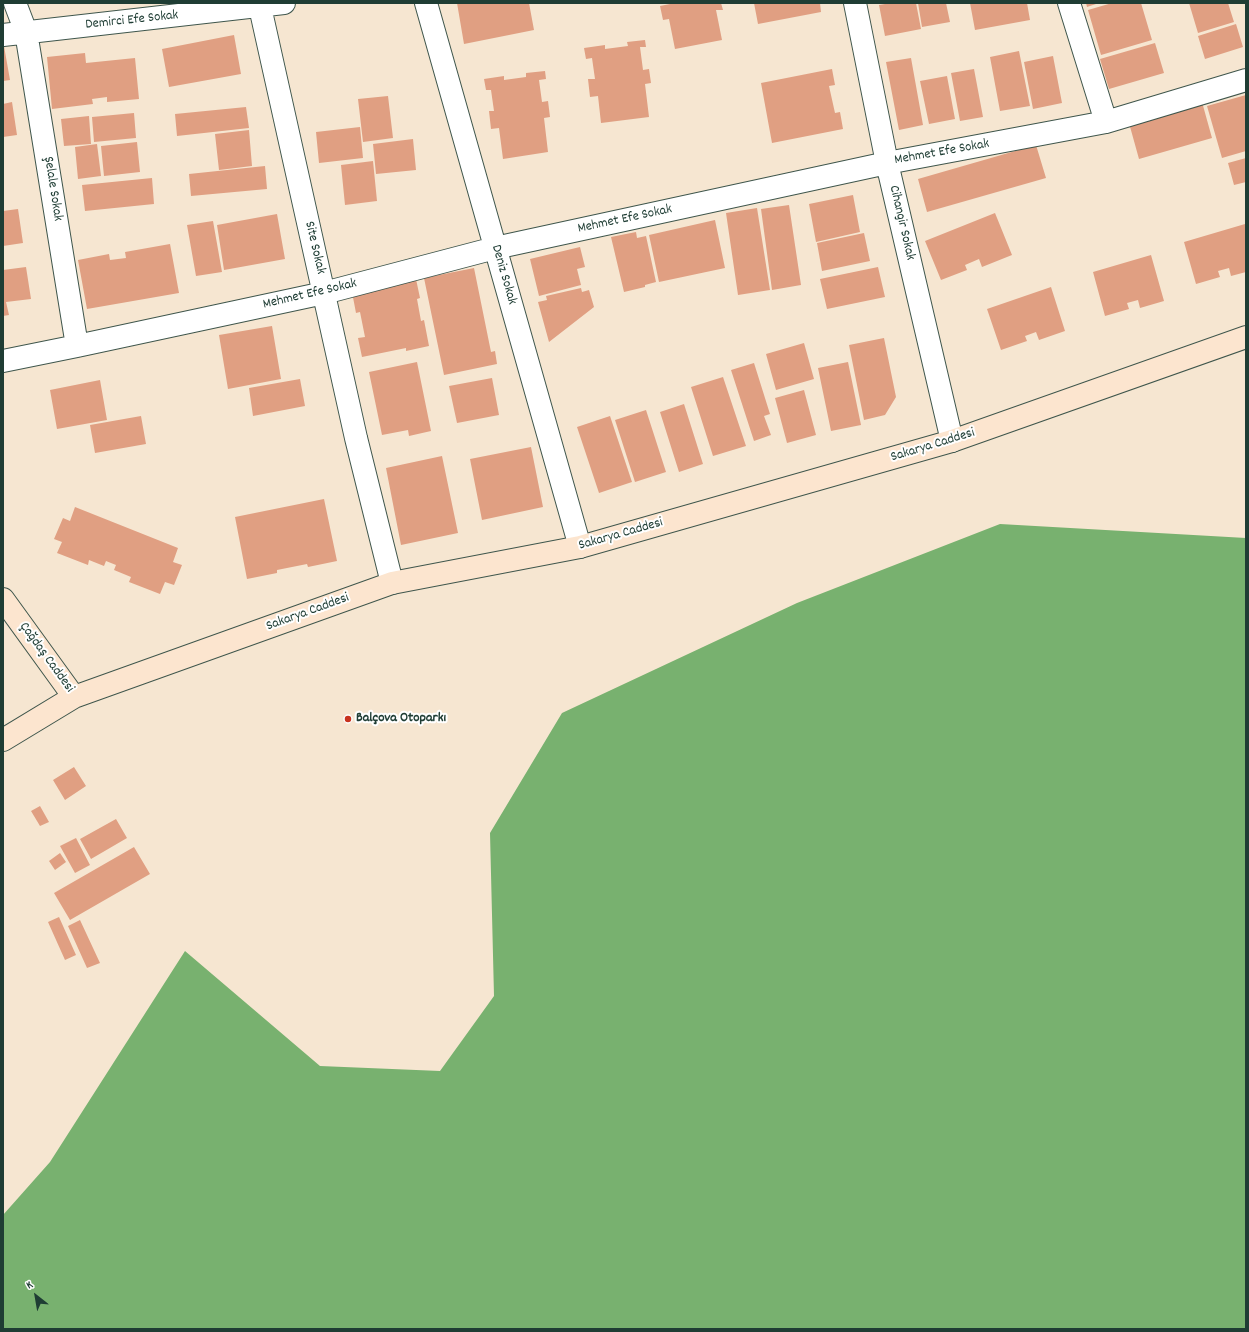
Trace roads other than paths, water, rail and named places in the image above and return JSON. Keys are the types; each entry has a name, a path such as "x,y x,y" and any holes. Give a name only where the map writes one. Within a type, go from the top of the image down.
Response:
{"main road":[{"name":"Sakarya Caddesi","path":"3,740 74,697 392,583 580,548 952,441 1246,337"},
{"name":"Çağdaş Caddesi","path":"3,599 74,697"}],"street":[{"name":"Şelale Sokak","path":"15,3 26,32 77,346"},
{"name":"Demirci Efe Sokak","path":"3,35 260,7 284,3"},
{"name":"Deniz Sokak","path":"426,3 580,548"},
{"name":"Cihangir Sokak","path":"855,3 887,163 952,441"},
{"path":"1069,3 1106,122"},
{"name":"Site Sokak","path":"260,7 356,438 392,583"},
{"name":"Mehmet Efe Sokak","path":"3,361 324,293 495,248 887,163 1106,122 1246,80"}],"place":[{"name":"Balçova Otoparkı","path":"348,719"}]}
